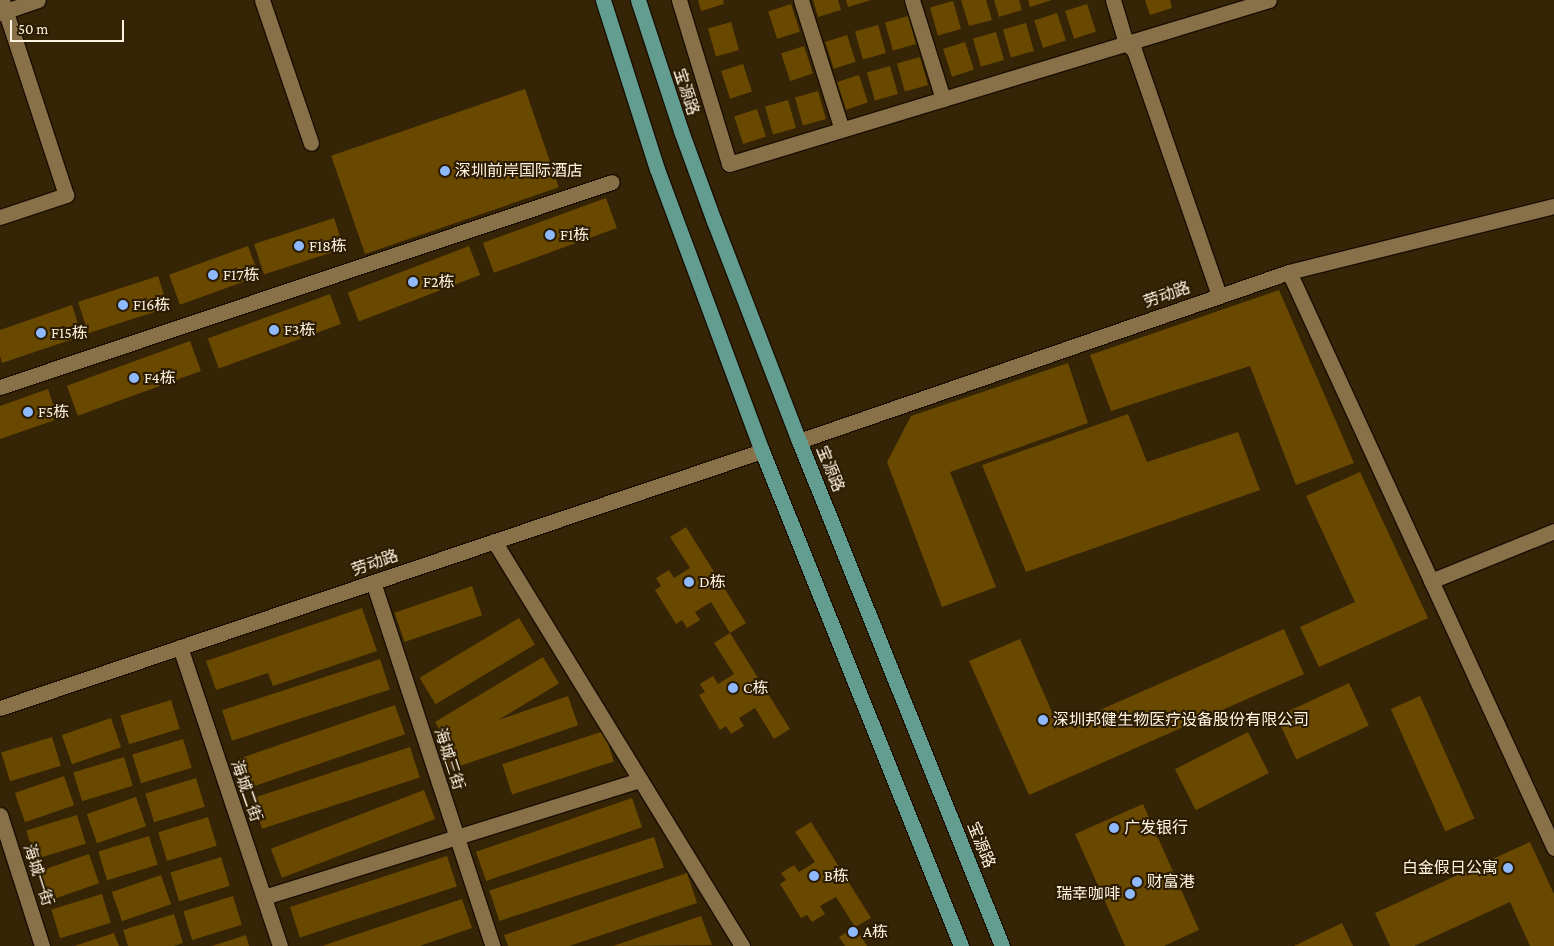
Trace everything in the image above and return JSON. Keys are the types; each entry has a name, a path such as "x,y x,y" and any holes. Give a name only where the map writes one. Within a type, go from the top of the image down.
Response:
{"main road":[{"path":"603,0 657,169 762,451 962,946"},
{"name":"宝源路","path":"638,0 680,131 799,441 1002,946"}],"street":[{"path":"0,217 66,195 3,8 38,0"},
{"path":"262,0 311,143"},
{"path":"679,0 729,164 1269,0"},
{"path":"801,0 842,130"},
{"path":"912,0 943,99"},
{"path":"1113,0 1126,43 1134,50 1220,295"},
{"path":"0,387 612,182"},
{"name":"劳动路","path":"799,441 1289,272 1554,206"},
{"path":"1289,272 1554,848"},
{"name":"劳动路","path":"0,708 762,451"},
{"path":"1431,581 1554,531"},
{"path":"494,541 742,946"},
{"name":"海城三街","path":"373,582 493,946"},
{"name":"海城二街","path":"180,647 280,946"},
{"path":"264,897 640,780"},
{"name":"海城一街","path":"0,815 42,946"}],"building":[{"path":"698,0 723,0 724,4 701,11"},
{"path":"813,0 838,0 841,10 818,17"},
{"path":"846,0 871,0 848,7"},
{"path":"961,0 986,0 992,20 969,26"},
{"path":"994,0 1019,0 1022,10 999,17"},
{"path":"1028,0 1052,0 1030,7"},
{"path":"1145,0 1170,0 1172,8 1150,15"},
{"path":"953,1 961,29 938,35 930,8"},
{"path":"791,4 800,32 777,39 768,11"},
{"path":"1087,4 1096,32 1074,39 1065,11"},
{"path":"1057,13 1066,41 1043,48 1034,20"},
{"path":"908,16 916,44 893,50 885,23"},
{"path":"731,22 739,50 716,56 708,29"},
{"path":"1026,23 1034,51 1011,57 1003,30"},
{"path":"878,25 886,53 863,59 855,32"},
{"path":"996,32 1004,60 981,66 973,39"},
{"path":"847,35 856,62 834,69 825,42"},
{"path":"965,42 974,70 952,77 943,49"},
{"path":"804,46 813,74 790,81 781,53"},
{"path":"920,57 928,85 905,91 897,64"},
{"path":"743,64 752,92 730,99 721,71"},
{"path":"890,66 898,94 875,100 867,73"},
{"path":"859,75 868,103 846,110 837,82"},
{"name":"深圳前岸国际酒店","path":"525,89 559,187 365,254 331,156"},
{"path":"818,91 826,119 803,125 795,98"},
{"path":"788,100 796,128 773,134 765,107"},
{"path":"757,109 766,137 743,144 734,116"},
{"name":"F1栋","path":"606,198 617,228 494,273 483,243"},
{"name":"F18栋","path":"334,218 344,248 264,274 254,244"},
{"name":"F17栋","path":"248,246 259,276 180,305 169,275"},
{"name":"F2栋","path":"469,246 480,275 359,322 348,293"},
{"name":"F16栋","path":"158,276 168,307 88,333 78,302"},
{"path":"1279,290 1354,463 1296,485 1250,366 1111,411 1090,355"},
{"name":"F3栋","path":"330,294 341,324 219,369 208,338"},
{"name":"F15栋","path":"72,305 82,336 2,363 0,356 0,330"},
{"name":"F4栋","path":"190,341 201,371 78,416 67,386"},
{"path":"1068,363 1088,423 950,472 996,587 942,607 887,462 911,416"},
{"name":"F5栋","path":"48,389 58,419 0,439 0,406"},
{"path":"1128,414 1147,462 1238,432 1260,490 1026,572 982,465"},
{"path":"1360,472 1428,618 1319,667 1300,627 1355,602 1306,496"},
{"name":"D栋","path":"686,527 746,623 730,633 711,602 695,612 700,620 687,628 682,620 676,624 655,590 661,586 656,578 669,570 674,578 690,568 670,537"},
{"path":"472,586 482,615 405,642 394,613"},
{"path":"362,608 377,651 273,686 268,673 216,690 206,661"},
{"path":"519,618 535,645 436,704 420,678"},
{"path":"1284,629 1304,674 1029,795 969,661 1020,639 1059,728"},
{"name":"C栋","path":"730,633 790,729 774,739 755,708 739,718 744,726 731,734 726,726 720,730 699,695 705,692 700,684 713,676 718,684 734,674 714,643"},
{"path":"543,657 559,684 451,748 435,722"},
{"path":"380,659 390,689 232,741 222,710"},
{"path":"1349,683 1369,726 1296,759 1276,717"},
{"path":"568,696 578,725 449,770 438,741"},
{"path":"1420,696 1475,818 1445,831 1391,709"},
{"path":"171,700 180,729 129,744 120,715"},
{"path":"395,705 405,734 250,788 240,758"},
{"path":"111,718 121,747 72,764 62,735"},
{"path":"604,731 614,761 512,794 502,764"},
{"path":"1248,732 1269,773 1196,810 1175,769"},
{"path":"52,737 61,766 10,781 1,752"},
{"path":"183,739 192,768 141,783 132,754"},
{"path":"410,747 420,777 262,829 252,798"},
{"path":"124,757 133,786 82,801 73,772"},
{"path":"64,776 74,805 25,822 15,793"},
{"path":"196,778 205,807 154,822 145,793"},
{"path":"424,790 435,819 282,878 271,849"},
{"path":"136,797 146,826 97,843 87,814"},
{"path":"632,798 642,827 486,881 476,852"},
{"name":"财富港","path":"1143,804 1199,930 1164,946 1125,946 1075,834"},
{"path":"77,815 86,844 35,859 26,830"},
{"path":"208,817 217,846 167,861 158,832"},
{"name":"B栋","path":"811,822 871,918 855,927 836,897 820,906 825,914 812,922 807,915 801,918 780,884 786,880 781,873 794,865 799,872 815,862 795,832"},
{"path":"149,836 158,865 107,880 98,851"},
{"path":"654,837 664,867 499,921 489,890"},
{"name":"白金假日公寓","path":"1530,842 1554,894 1554,946 1530,946 1510,902 1414,946 1390,946 1375,913"},
{"path":"89,854 99,883 50,900 40,871"},
{"path":"447,856 457,886 300,937 290,907"},
{"path":"221,857 230,886 179,901 170,872"},
{"path":"687,873 697,903 569,946 508,946 504,935"},
{"path":"161,875 171,904 122,921 112,892"},
{"path":"102,894 111,923 60,938 51,909"},
{"path":"233,896 242,925 192,940 183,911"},
{"path":"462,899 472,928 420,946 322,946"},
{"path":"174,914 183,943 174,946 128,946 123,930"},
{"path":"701,916 712,945 613,946"},
{"path":"1342,923 1353,946 1294,946"},
{"name":"A栋","path":"855,927 867,946 845,946 839,937"},
{"path":"114,933 119,946 74,946"},
{"path":"246,935 249,946 212,946"}],"place":[{"name":"深圳前岸国际酒店","path":"445,171"},
{"name":"F1栋","path":"550,235"},
{"name":"F18栋","path":"299,246"},
{"name":"F17栋","path":"213,275"},
{"name":"F2栋","path":"413,282"},
{"name":"F16栋","path":"123,305"},
{"name":"F3栋","path":"274,330"},
{"name":"F15栋","path":"41,333"},
{"name":"F4栋","path":"134,378"},
{"name":"F5栋","path":"28,412"},
{"name":"D栋","path":"689,582"},
{"name":"C栋","path":"733,688"},
{"name":"深圳邦健生物医疗设备股份有限公司","path":"1043,720"},
{"name":"广发银行","path":"1114,828"},
{"name":"白金假日公寓","path":"1508,868"},
{"name":"B栋","path":"814,876"},
{"name":"财富港","path":"1137,882"},
{"name":"瑞幸咖啡","path":"1130,894"},
{"name":"A栋","path":"853,932"}]}
